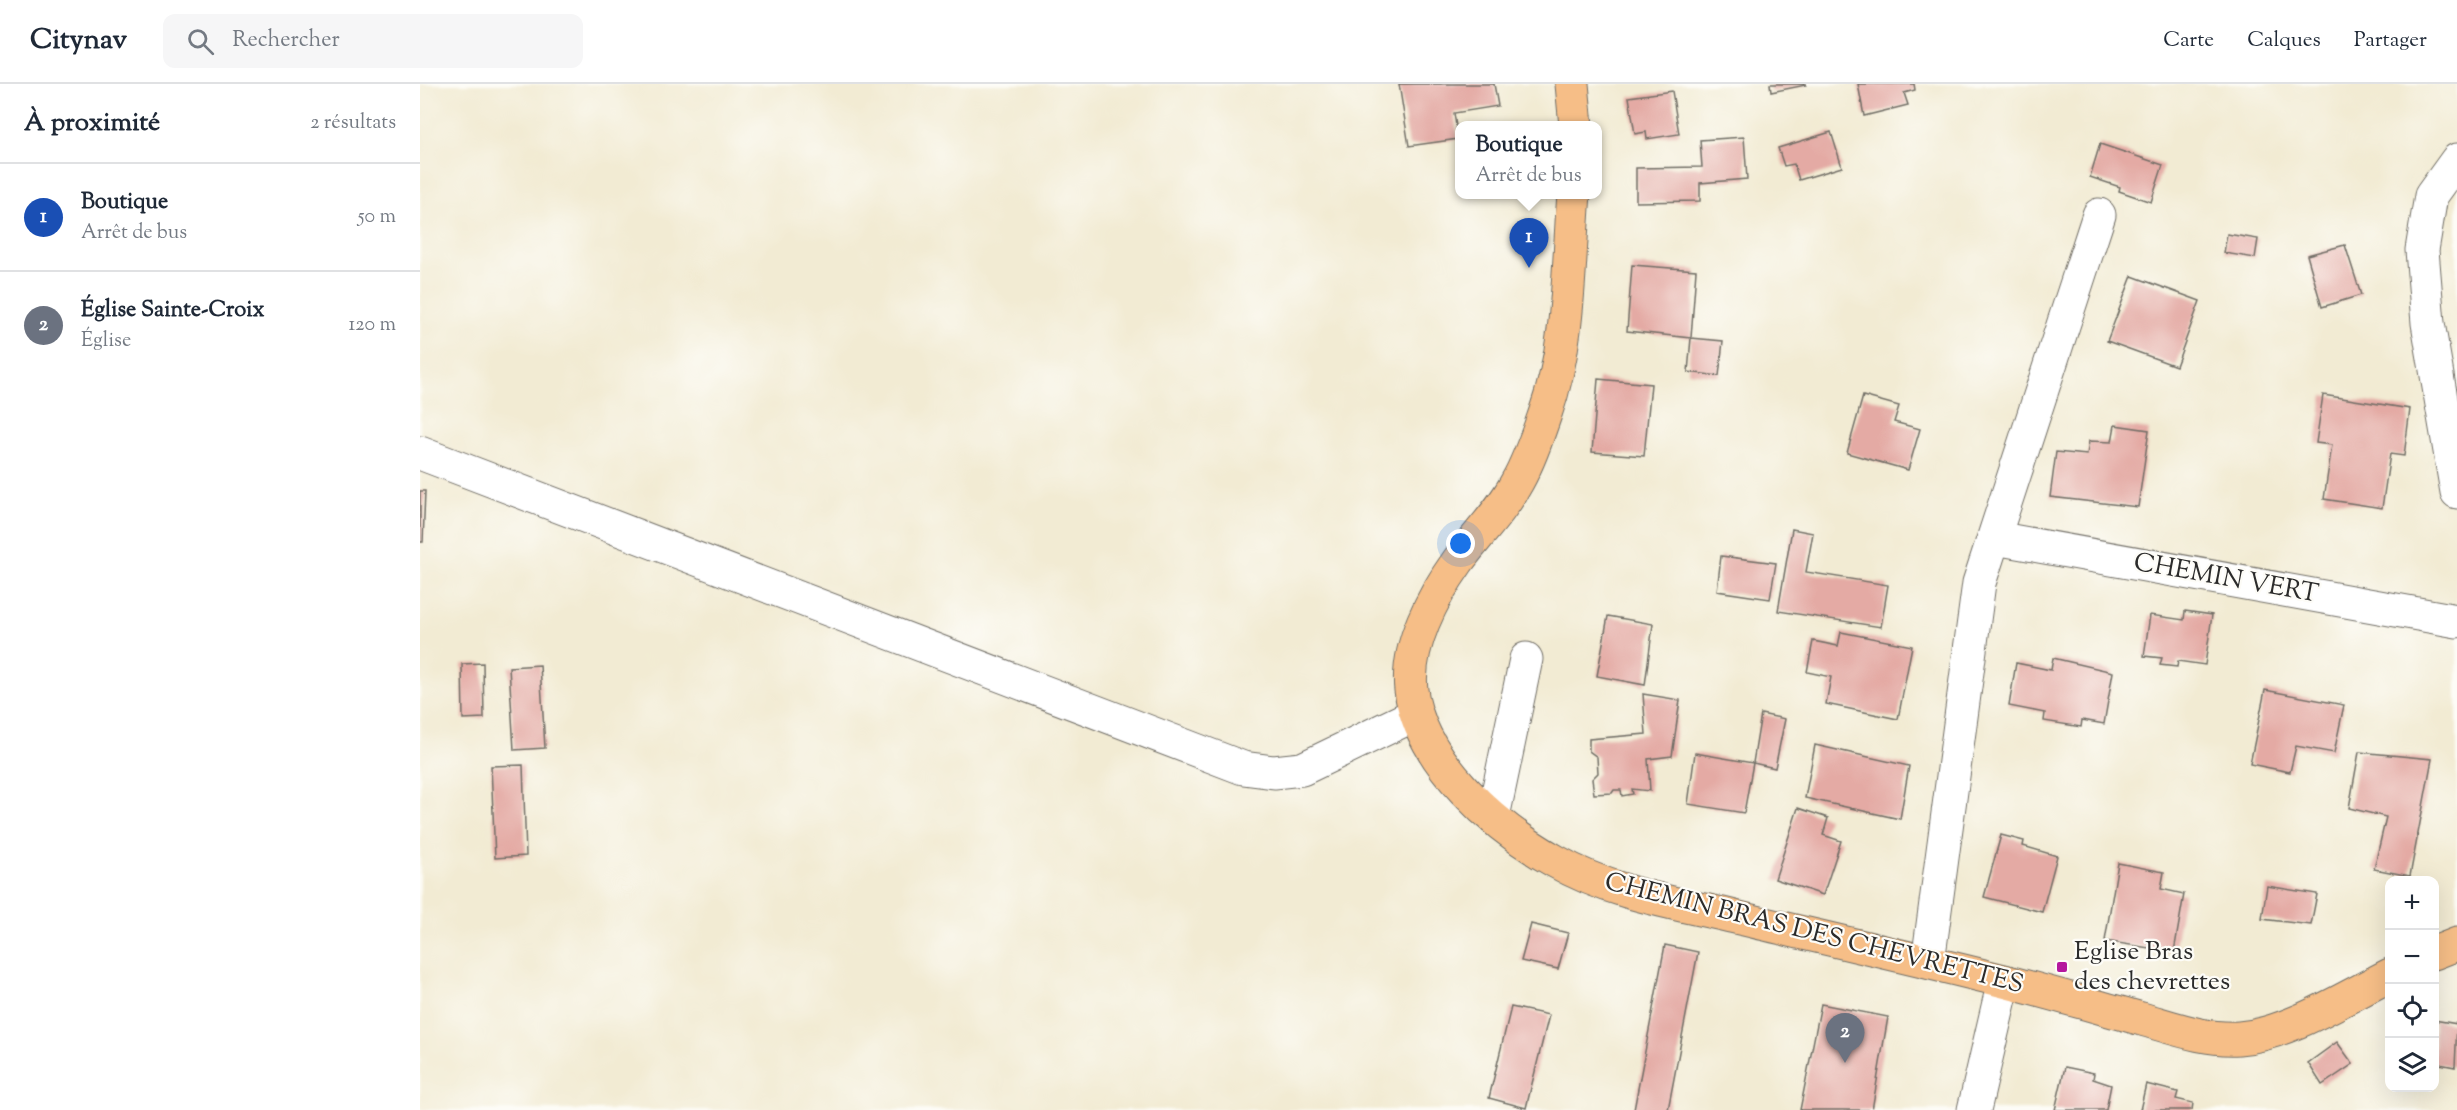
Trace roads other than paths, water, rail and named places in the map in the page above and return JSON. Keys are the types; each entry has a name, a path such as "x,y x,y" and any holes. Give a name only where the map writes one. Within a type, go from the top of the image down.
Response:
{"main road":[{"path":"1572,84 1576,121"},
{"name":"CHEMIN BRAS DES CHEVRETTES","path":"1574,199 1562,354 1547,411 1516,484 1490,522 1457,562 1426,615 1413,657 1411,687 1416,714 1426,737 1451,775 1493,817 1556,862 1603,884 2004,981 2194,1034 2237,1038 2264,1035 2286,1028 2385,978"},
{"path":"2439,951 2457,944"}],"street":[{"path":"2457,160 2431,196 2422,250 2428,323 2457,492"},
{"path":"1928,962 1979,583 2099,215"},
{"path":"420,453 1243,768 1274,772 1302,769 1416,714"},
{"name":"CHEMIN VERT","path":"1995,538 2457,621"},
{"path":"1493,817 1526,659"},
{"path":"1974,1110 2004,981"}],"place":[{"name":"Boutique","path":"1529,268"},
{"name":"Eglise Bras des chevrettes","path":"2062,967"},
{"name":"Église Sainte-Croix","path":"1845,1063"}]}
